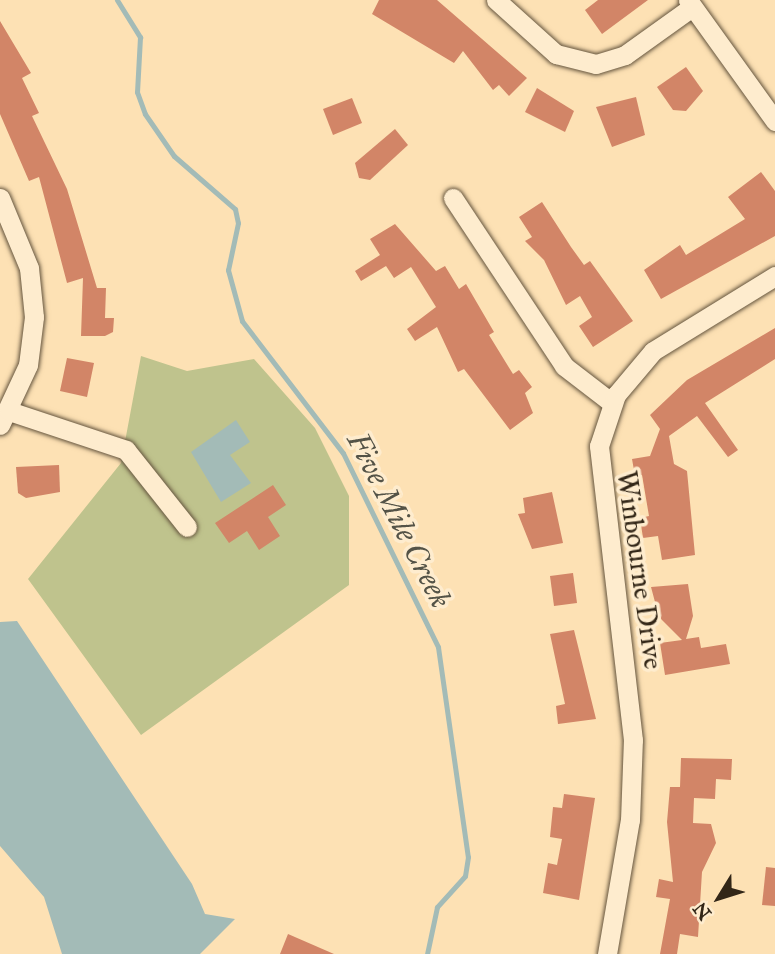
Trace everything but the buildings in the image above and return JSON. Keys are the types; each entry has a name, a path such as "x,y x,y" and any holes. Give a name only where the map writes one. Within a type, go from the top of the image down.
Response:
{"street":[{"path":"496,0 556,54 596,64 625,54 690,3 775,121"},
{"path":"0,198 29,268 34,317 28,365 5,418 126,450 187,527"},
{"path":"453,198 565,366 612,403"},
{"name":"Winbourne Drive","path":"607,954 633,776 631,710 598,483 598,446 612,403 653,351 775,276"}],"green space":[{"path":"141,356 187,371 254,359 315,428 349,496 349,585 141,735 28,579 121,463"}],"water":[{"path":"236,420 250,442 230,455 251,483 221,502 191,452"},
{"path":"17,621 192,884 205,914 235,919 200,954 62,954 44,897 0,846 0,622"}],"waterway":[{"name":"Five Mile Creek","path":"117,0 140,37 137,92 145,114 174,156 235,209 238,223 228,270 242,321 343,453 438,647 468,857 465,876 437,907 427,954"}]}
